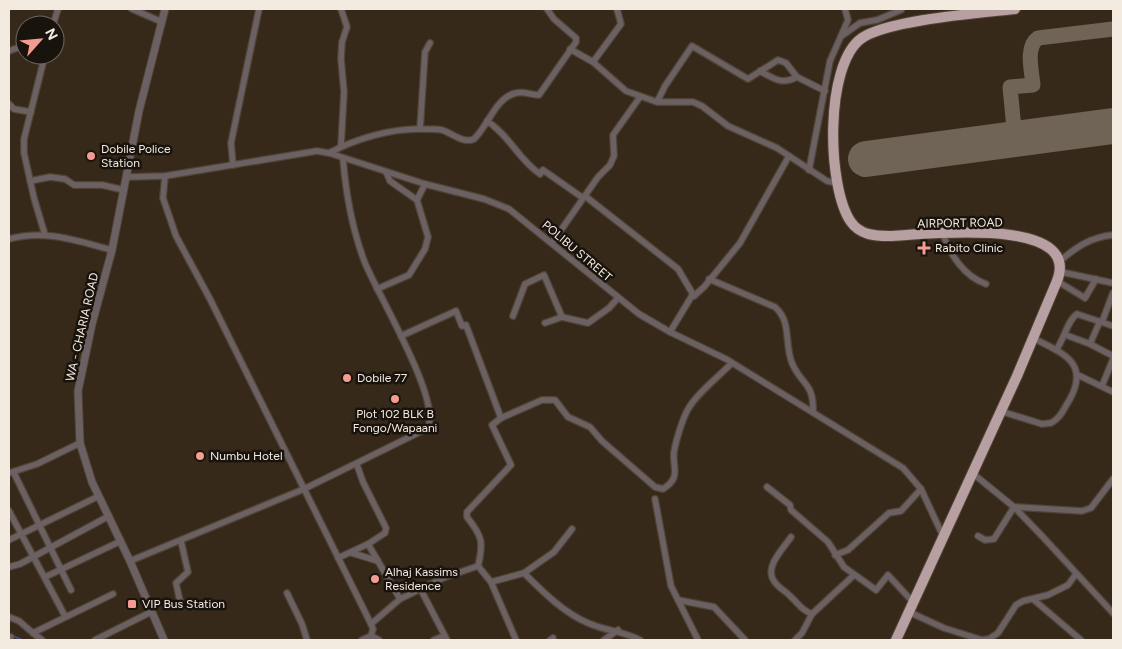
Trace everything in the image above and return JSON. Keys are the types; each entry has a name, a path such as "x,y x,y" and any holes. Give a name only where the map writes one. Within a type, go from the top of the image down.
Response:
{"highway":[{"name":"AIRPORT ROAD","path":"1015,9 895,27 862,38 852,47 845,59 838,80 834,110 837,183 846,212 852,223 861,232 873,236 992,233 1015,236 1046,245 1055,252 1059,271"},
{"path":"896,640 1033,338 1059,271"}],"street":[{"path":"132,9 162,22"},
{"name":"WA - CHARIA ROAD","path":"164,640 121,541 99,496 80,443 78,391 83,360 112,250 139,111 165,9"},
{"path":"233,165 231,143 259,9"},
{"path":"341,9 347,27 342,42 341,59 344,92 341,146"},
{"path":"329,153 341,146 381,134 420,129 441,130 468,140 477,136 501,102 510,94 526,92 539,94 570,49 576,38 554,19 547,9"},
{"path":"593,62 621,24 617,9"},
{"path":"809,170 830,61 848,20 846,9"},
{"path":"843,35 860,23 877,20 901,9"},
{"path":"895,27 901,9"},
{"path":"420,129 425,52 430,43"},
{"path":"657,102 665,86 692,46 748,79 778,60 786,63 797,77 825,91"},
{"path":"570,49 593,62 626,91 657,102 693,102 702,106 728,126 777,148 809,170 828,181 837,183"},
{"path":"43,65 24,139 24,153 45,235"},
{"path":"760,71 778,81 788,82 797,77"},
{"path":"552,243 584,197 610,165 614,156 613,135 640,97"},
{"path":"9,104 14,109 31,112"},
{"path":"488,121 506,136 533,170 540,174 542,170 584,197 678,269 694,296"},
{"name":"POLIBU STREET","path":"127,177 165,176 304,152 329,153 425,184 498,204 528,222 618,298 670,332 732,363 903,468 921,489 943,536"},
{"path":"670,332 692,294 694,296 704,287 740,243 789,156"},
{"path":"130,561 304,489 357,465 428,428 430,423 417,368 377,289 355,234 346,194 343,159"},
{"path":"377,289 409,275 426,249 428,237 417,200 390,181 386,172"},
{"path":"165,176 163,198 176,236 210,299 371,624 373,629 371,636"},
{"path":"30,181 50,177 65,179 74,185 102,185 124,190"},
{"path":"417,200 425,184"},
{"path":"9,239 31,234 58,236 112,250"},
{"path":"943,234 947,247 963,269 975,280 986,284"},
{"path":"1059,271 1076,247 1094,238 1113,235"},
{"path":"1059,271 1113,283"},
{"path":"1059,271 1085,298 1096,280"},
{"path":"513,316 525,284 544,275 562,317"},
{"path":"709,279 775,307 781,313 788,334 791,361 814,396 813,412"},
{"path":"1090,344 1113,293"},
{"path":"545,323 562,317 588,323 609,308 618,298"},
{"path":"401,336 456,311 462,326 466,325 501,418"},
{"path":"1056,350 1066,335 1073,317 1077,314 1113,326"},
{"path":"1066,335 1090,344 1113,358 1102,386"},
{"path":"1000,411 1042,424 1051,423 1057,421 1062,414 1077,386 1078,375 1073,363 1056,350 1033,338"},
{"path":"478,566 481,538 466,515 490,485 511,465 492,425 501,418 542,400 555,400 568,417 590,428 602,441 656,487 664,489 673,481 676,468 674,452 686,413 692,403 732,363"},
{"path":"1078,375 1113,392"},
{"path":"72,590 11,473 80,443"},
{"path":"338,558 352,553 385,533 386,528 363,482 357,465"},
{"path":"971,472 1014,507 1113,613"},
{"path":"1014,507 1082,511 1090,508 1113,479"},
{"path":"767,487 790,505 791,510 828,542 844,567 854,575 876,590 888,575 911,607 944,628 974,638 989,640 998,633 1016,605 1023,601 1034,600 1068,585 1076,574"},
{"path":"835,555 848,550 888,512 901,511 921,489"},
{"path":"9,540 99,496"},
{"path":"655,499 671,586 698,640"},
{"path":"978,536 984,540 994,538 1014,507"},
{"path":"9,511 65,616"},
{"path":"9,567 33,557 109,516"},
{"path":"491,582 524,573 554,552 572,529"},
{"path":"791,537 771,568 771,576 778,586 793,598 802,610 812,614"},
{"path":"45,577 121,541"},
{"path":"181,541 188,568 186,575 176,583 181,606"},
{"path":"368,544 400,599"},
{"path":"352,553 378,560"},
{"path":"478,566 491,582 516,640"},
{"path":"371,624 400,599 443,578 478,566"},
{"path":"524,573 550,599 586,622 605,629 618,630 640,640"},
{"path":"795,640 802,633 812,614 854,575"},
{"path":"421,590 446,638 434,640"},
{"path":"287,593 302,624 307,640"},
{"path":"33,633 113,594"},
{"path":"678,600 714,607 745,640"},
{"path":"1034,600 1082,640"},
{"path":"95,640 152,612"},
{"path":"9,617 19,621 42,640"},
{"path":"604,640 618,630"},
{"path":"362,640 371,636"},
{"path":"371,636 379,640"}],"waterway":[{"path":"9,634 22,640"}],"taxiway":[{"path":"1015,139 1010,87 1033,85 1030,53 1034,42 1038,38 1113,29"}],"runway":[{"path":"866,159 1113,126"}],"place":[{"name":"Dobile Police Station","path":"91,156"},
{"name":"Rabito Clinic","path":"924,248"},
{"name":"Dobile 77","path":"347,378"},
{"name":"Plot 102 BLK B Fongo/Wapaani","path":"395,399"},
{"name":"Numbu Hotel","path":"200,456"},
{"name":"Alhaj Kassims Residence","path":"375,579"},
{"name":"VIP Bus Station","path":"132,604"}]}
